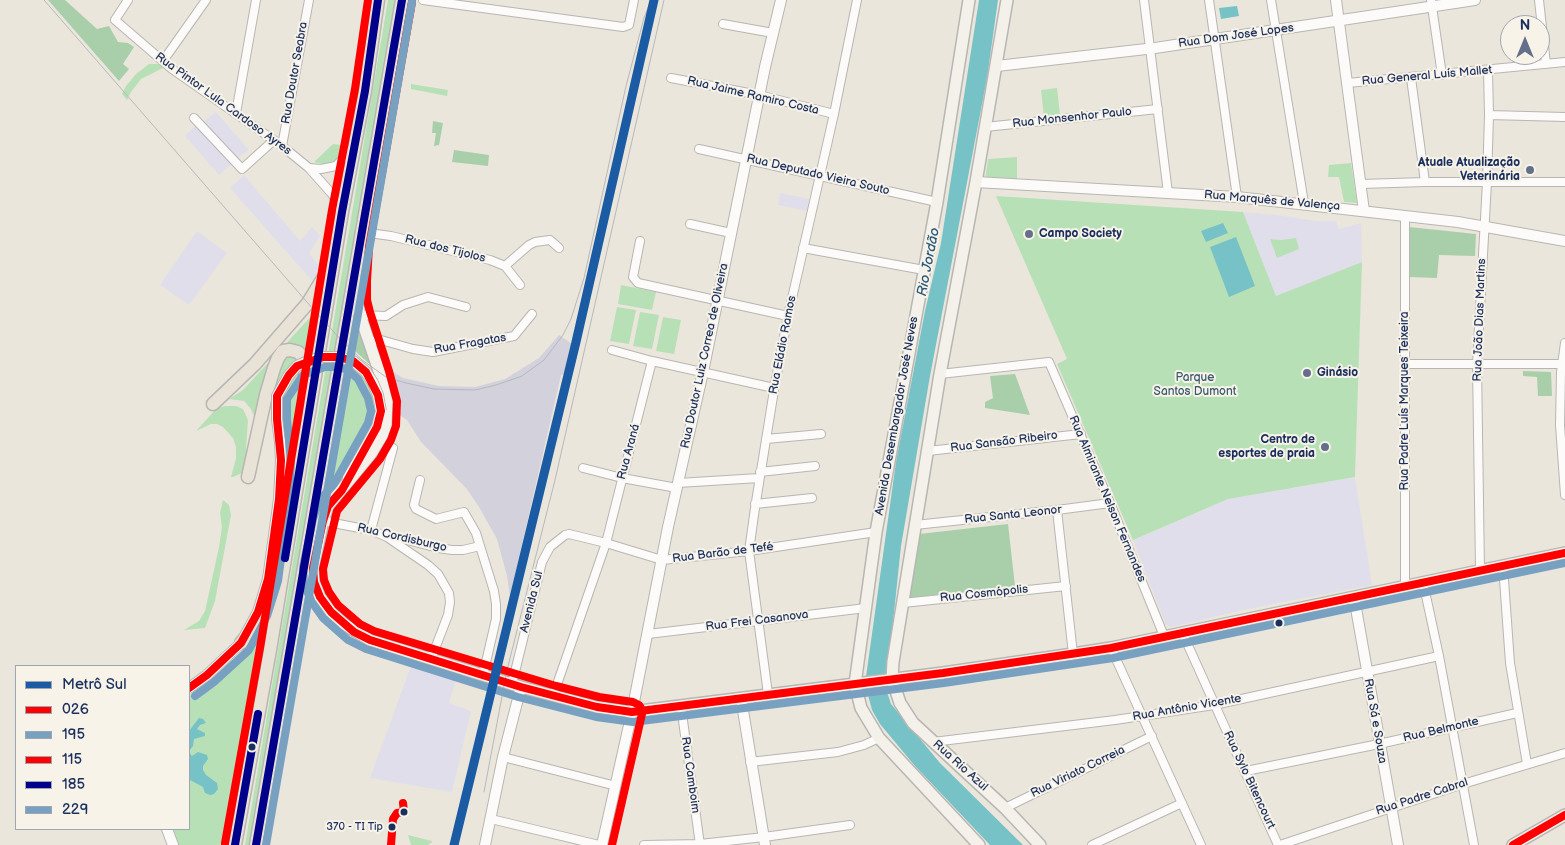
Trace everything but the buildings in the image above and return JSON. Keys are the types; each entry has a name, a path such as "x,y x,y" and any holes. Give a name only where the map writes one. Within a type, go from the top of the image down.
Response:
{"highway":[{"path":"234,845 285,557 334,258 365,91 378,0"},
{"path":"256,845 402,0"},
{"path":"213,404 255,364 308,303 334,258"},
{"path":"248,477 266,395 274,368 283,352 290,350 298,352 302,356 306,367 305,435"},
{"path":"308,536 328,506"},
{"path":"241,643 265,616 271,604 285,557"},
{"path":"263,803 264,845"}],"main road":[{"name":"Avenida Desembargador José Neves","path":"859,684 876,532 937,202 969,0"},
{"path":"890,679 940,374 997,66 1007,0"},
{"path":"359,246 357,301 360,316 388,402 386,425 382,436 371,454 328,506 313,568 314,582 320,597 331,612 344,624 362,636 552,696 597,707 632,712 859,684 1073,654 1111,648 1565,553"},
{"name":"Rua Rio Azul","path":"890,679 905,714 932,742 1005,808 1040,845"},
{"path":"859,684 861,708 879,738 979,845"},
{"path":"1513,845 1565,815"}],"street":[{"name":"Rua Pintor Lula Cardoso Ayres","path":"128,0 115,20 162,61 282,146 308,168 332,194 342,212"},
{"path":"162,61 206,0"},
{"path":"236,113 256,0"},
{"name":"Rua Doutor Seabra","path":"282,146 309,0"},
{"path":"423,0 624,27 629,25 634,0"},
{"name":"Rua Doutor Luiz Correa de Oliveira","path":"600,845 616,786 632,712 677,486 703,372 759,96 781,0"},
{"name":"Rua Eládio Ramos","path":"768,694 749,551 755,504 788,316 834,114 857,0"},
{"path":"1144,0 1168,193"},
{"path":"1209,0 1237,196"},
{"path":"1271,0 1304,203"},
{"path":"1336,0 1364,211"},
{"name":"Rua Dom José Lopes","path":"997,66 1276,31 1431,3 1475,0"},
{"path":"1539,0 1541,15"},
{"path":"1431,3 1442,75"},
{"path":"723,24 773,33"},
{"name":"Rua General Luís Mallet","path":"1550,64 1565,62"},
{"name":"Rua General Luís Mallet","path":"1348,83 1536,65"},
{"name":"Rua João Dias Martins","path":"1480,570 1477,364 1487,182 1488,70"},
{"name":"Rua Jaime Ramiro Costa","path":"671,78 834,114"},
{"path":"1411,78 1426,182"},
{"name":"Rua Monsenhor Paulo","path":"985,127 1158,109"},
{"path":"1489,115 1565,117"},
{"path":"194,118 242,169 274,140"},
{"path":"308,168 322,169 336,166 354,148"},
{"name":"Rua Deputado Vieira Souto","path":"699,149 747,158 820,177 937,202"},
{"name":"Rua Marquês de Valença","path":"976,182 1237,196 1484,226 1565,241"},
{"path":"1361,184 1565,182"},
{"name":"Rua Padre Luís Marques Teixeira","path":"1405,216 1405,586"},
{"path":"690,224 731,233"},
{"name":"Rua dos Tijolos","path":"361,232 420,242 490,260 505,266"},
{"path":"520,285 505,266 535,242 550,240 559,248"},
{"path":"640,241 633,277 638,283 788,316"},
{"path":"803,248 924,270"},
{"path":"360,316 386,316 403,305 428,297 466,306"},
{"name":"Rua Fragatas","path":"369,342 381,340 433,352 470,346 514,336 532,314"},
{"path":"1565,342 1562,425 1565,495"},
{"path":"612,350 652,361 774,388"},
{"path":"190,687 207,675 241,643 258,612 268,579 279,499 281,460 276,408 277,396 289,374 297,366 323,357 339,357 353,361 366,372 378,395 381,411 378,427 357,459 342,490"},
{"name":"Rua Araná","path":"552,696 606,543 652,361"},
{"name":"Rua Almirante Nelson Fernandes","path":"940,374 1049,362 1110,503 1164,636"},
{"path":"1405,364 1563,364"},
{"path":"766,439 821,434"},
{"name":"Rua Sansão Ribeiro","path":"928,451 1081,434"},
{"path":"393,448 371,530 387,536 428,565 438,574 449,594 448,614 431,659"},
{"path":"583,468 622,478 677,486 815,466"},
{"path":"420,480 414,505 416,509 436,519 464,512 476,533 494,591 496,604 496,619 483,675"},
{"path":"755,504 812,498"},
{"name":"Rua Santa Leonor","path":"915,525 1110,503"},
{"path":"1058,510 1073,654"},
{"name":"Rua Cordisburgo","path":"323,521 371,530 438,548 463,550 480,546"},
{"name":"Rua Barão de Tefé","path":"573,535 662,560 749,551 876,532"},
{"name":"Avenida Sul","path":"486,845 516,686 545,554 550,547 565,535 573,535"},
{"path":"1503,566 1510,663 1526,764"},
{"path":"1423,582 1439,656 1474,845"},
{"name":"Rua Cosmópolis","path":"902,603 1066,586"},
{"name":"Rua Sá e Souza","path":"1354,597 1398,845"},
{"name":"Rua Frei Casanova","path":"648,634 866,608"},
{"name":"Rua Sylo Bitencourt","path":"1182,632 1279,845"},
{"path":"1111,648 1201,845"},
{"name":"Rua Antônio Vicente","path":"932,742 1142,716 1214,705 1439,656"},
{"path":"741,698 764,841"},
{"name":"Rua Camboim","path":"681,706 700,845"},
{"name":"Rua Belmonte","path":"1246,771 1517,713"},
{"name":"Rua Viriato Correia","path":"1005,808 1152,736"},
{"path":"750,762 838,752 864,745 879,738"},
{"name":"Rua Padre Cabral","path":"1279,845 1391,807 1565,753"},
{"path":"503,757 616,786"},
{"path":"1092,845 1182,803"},
{"path":"491,819 600,845"},
{"path":"644,845 700,845 764,841 850,825"},
{"path":"167,830 173,845"}],"shaded area":[{"path":"216,112 249,150 236,159 203,122"},
{"path":"197,124 233,163 219,175 185,136"},
{"path":"244,175 300,241 312,227 320,236 309,253 319,266 314,283 230,188"},
{"path":"780,193 810,199 807,211 778,205"},
{"path":"1243,212 1316,221 1336,221 1339,229 1361,223 1362,262 1276,297"},
{"path":"197,231 227,253 189,305 160,285"},
{"path":"559,335 572,344 565,374 561,375 510,597 507,576 497,539 466,488 421,442 407,420 398,414 391,389 394,384 390,382 385,367 403,378 439,386 475,387 505,379 539,358"},
{"path":"1220,458 1293,488 1355,477 1372,585 1248,609 1171,627 1166,625 1133,540 1228,499"},
{"path":"412,663 457,677 449,703 471,711 452,792 370,778"}],"green space":[{"path":"48,0 65,0 97,29 109,26 118,42 128,43 134,47 123,64 129,69 119,81"},
{"path":"388,0 395,0 254,845 245,845"},
{"path":"149,64 161,64 163,68 141,79 127,100 122,94 126,86 136,74"},
{"path":"411,84 448,90 447,96 411,89"},
{"path":"1057,88 1060,115 1044,117 1041,90"},
{"path":"433,121 443,123 439,145 434,146 436,133 432,133"},
{"path":"333,144 342,145 339,159 328,165 314,162"},
{"path":"454,150 489,155 488,166 452,162"},
{"path":"1017,157 1017,181 985,180 988,159"},
{"path":"1351,163 1357,203 1344,202 1339,177 1328,177 1329,165"},
{"name":"Parque Santos Dumont","path":"996,196 1243,212 1276,296 1362,262 1355,477 1228,499 1133,540 1057,364 1067,359"},
{"path":"1409,227 1476,234 1475,256 1439,255 1437,278 1409,277"},
{"path":"1296,238 1299,249 1277,258 1270,239"},
{"path":"621,285 656,292 652,310 618,304"},
{"path":"617,307 636,310 629,344 610,341"},
{"path":"354,308 374,368 346,343"},
{"path":"640,312 659,315 652,349 633,346"},
{"path":"314,313 319,319 313,357 310,359 290,347 255,418 251,409 244,401 229,399 243,390"},
{"path":"663,317 681,320 674,354 656,351"},
{"path":"293,356 302,361 283,378 273,393 281,361 286,357"},
{"path":"341,360 364,373 377,395 376,426 311,532"},
{"path":"297,367 309,381 284,557 268,607 282,504 279,397"},
{"path":"1523,371 1551,372 1552,396 1538,396 1537,377 1523,376"},
{"path":"1015,374 1030,415 985,408 985,402 993,398 990,376"},
{"path":"236,406 243,409 248,420 245,465 242,473 233,477 231,477 236,458 236,447 233,438 223,427 217,424 211,424 196,431 217,408"},
{"path":"223,500 229,505 231,515 215,601 205,628 184,630 199,621 205,611 219,547 222,527 220,513"},
{"path":"1008,524 1015,586 910,598 908,596 919,534"},
{"path":"257,634 259,635 253,692 228,845 176,845 171,830 190,830 190,696 220,673 243,651"},
{"path":"408,835 432,842 428,845 411,845"}],"water":[{"name":"Rio Jordão","path":"979,0 998,0 987,78 930,376 901,546 886,689 891,704 940,763 1023,845 990,845 915,766 880,724 872,710 865,684 896,462 925,311 941,243"},
{"path":"1237,6 1239,16 1221,19 1219,8"},
{"path":"1223,223 1228,233 1206,242 1201,231"},
{"path":"1236,237 1255,286 1229,297 1210,247"},
{"path":"199,718 203,719 206,723 200,725 197,729 205,733 205,736 194,739 193,746 190,750 190,730"},
{"path":"198,752 207,755 208,759 203,766 203,770 206,775 217,783 218,789 214,794 210,795 205,793 203,787 190,780 190,753 192,756"}],"tram line":[{"path":"44,0 306,301 362,360 386,377 406,383 434,389 475,390 522,376 544,360 563,335 571,319 584,278 626,86 644,18 651,0"},
{"path":"484,792 507,670 555,480 664,0"}],"metro line":[{"name":"Sul","path":"454,845 576,342 654,0"}],"transit line":[{"name":"115","path":"225,843 260,648 332,210 355,89 368,0"},
{"name":"185","path":"285,558 342,212 365,91 378,0"},
{"name":"185","path":"256,845 402,0"},
{"name":"115","path":"412,2 369,247 367,281 367,300 397,401 396,426 391,440 380,459 337,511 323,569 324,580 329,592 338,605 360,624 374,631 556,686 599,697 633,702 639,705 642,714 612,845"},
{"name":"229","path":"266,845 412,2"},
{"name":"026","path":"190,687 207,675 241,643 258,612 268,579 279,499 281,460 277,396 289,375 297,366 323,357 339,357 353,361 366,372 378,395 381,411 377,427 342,490 328,506 323,521 313,568 314,582 320,597 331,612 354,632 370,640 521,687 597,707 632,712 943,673 1111,648 1565,553"},
{"name":"195","path":"195,696 214,682 249,650 267,616 278,581 289,500 291,460 287,399 303,375 325,367 338,367 348,370 358,379 368,398 371,411 368,423 334,484 319,501 313,519 303,567 304,583 311,601 323,618 348,640 366,649 518,697 596,717 633,722 944,683 1113,658 1565,563"},
{"name":"185","path":"235,845 258,714"},
{"name":"026","path":"391,845 393,819 397,813 404,812 403,803"},
{"name":"026","path":"1513,845 1565,815"}],"place":[{"name":"Atuale Atualização Veterinária","path":"1530,170"},
{"name":"Campo Society","path":"1029,234"},
{"name":"Ginásio","path":"1307,373"},
{"name":"Centro de esportes de praia","path":"1325,447"},
{"name":"370 - TI Tip","path":"392,827"}]}
